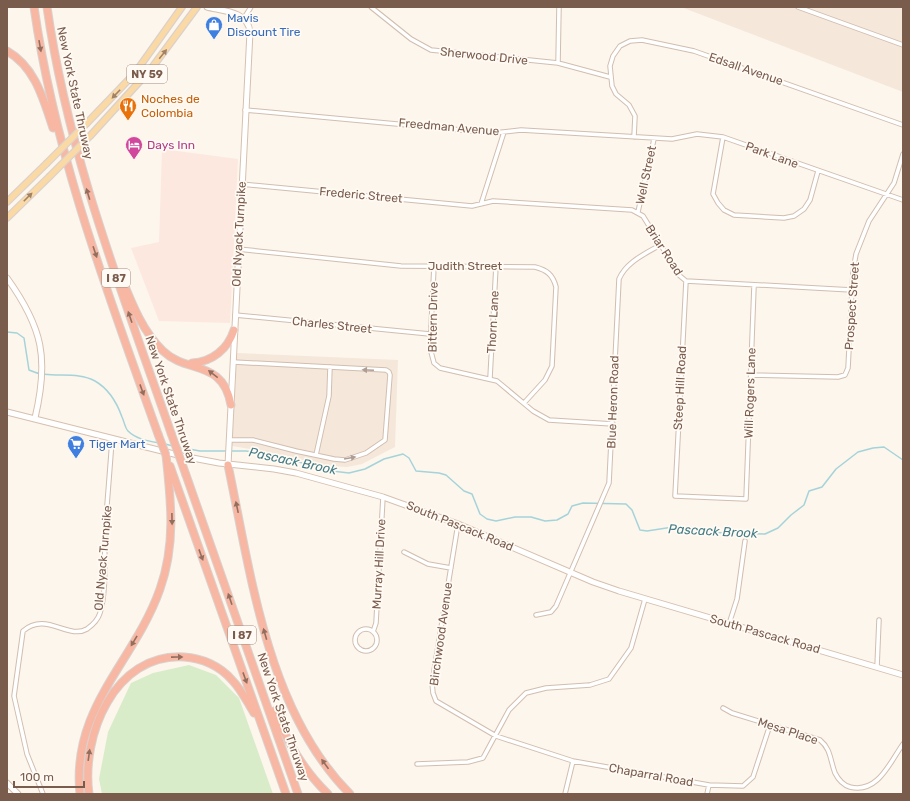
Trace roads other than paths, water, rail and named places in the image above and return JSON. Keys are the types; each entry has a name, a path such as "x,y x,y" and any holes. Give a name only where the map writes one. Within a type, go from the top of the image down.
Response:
{"highway":[{"name":"New York State Thruway","path":"34,7 50,95 74,188 166,455 172,480 286,794"},
{"name":"New York State Thruway","path":"46,7 72,136 96,218 298,794"},
{"path":"50,7 51,37"},
{"path":"7,51 27,67 38,85 74,188"},
{"path":"96,218 139,318 160,348 178,360 203,368 213,373 224,386 231,405"},
{"path":"178,360 196,362 212,358 228,344 234,330"},
{"path":"228,465 260,612 278,672 293,709 313,746 327,768 350,794"},
{"path":"80,794 80,755 89,722 102,694 150,613 164,577 172,531 172,480"},
{"path":"89,794 87,773 90,748 103,710 114,692 124,680 134,671 153,661 173,657 192,658 221,670 237,685 263,730"},
{"path":"258,678 291,747 306,769 328,794"}],"main road":[{"name":"NY 59","path":"7,202 135,73 182,7"},
{"name":"NY 59","path":"7,218 90,135 155,64 197,7"}],"street":[{"path":"207,7 244,18 251,7"},
{"name":"Sherwood Drive","path":"371,7 411,39 431,50 558,63 610,77"},
{"path":"558,63 559,7"},
{"path":"798,7 903,45"},
{"name":"Old Nyack Turnpike","path":"228,465 241,184 250,32 248,23 244,18"},
{"name":"Edsall Avenue","path":"610,77 612,61 620,46 630,41 642,40 694,51 903,125"},
{"path":"610,77 616,94 629,105 635,116 634,137"},
{"name":"Freedman Avenue","path":"245,110 504,132 521,130 654,139"},
{"path":"481,204 504,132"},
{"name":"Park Lane","path":"654,139 672,139 697,134 723,137 903,200"},
{"path":"723,137 713,194 724,210 734,215 784,218 794,216 804,209 810,200 818,171"},
{"name":"Well Street","path":"638,212 654,139"},
{"name":"Prospect Street","path":"752,375 838,378 845,375 848,368 852,290 856,254 869,221 894,183 903,154"},
{"name":"Frederic Street","path":"241,184 472,206 481,204"},
{"name":"Briar Road","path":"481,204 493,201 632,210 643,216 680,276 686,280 754,286 852,290"},
{"name":"Blue Heron Road","path":"536,615 551,612 556,606 610,483 619,278 622,271 629,265 660,245"},
{"name":"Judith Street","path":"238,250 401,266 535,267 549,272 554,279 556,287 552,366 545,380 524,402"},
{"name":"Bittern Drive","path":"434,266 430,334 431,356 440,368 490,378 504,385 541,417 549,420 613,424"},
{"name":"Thorn Lane","path":"490,378 496,266"},
{"path":"7,278 25,304 34,323 41,348 43,377 35,418"},
{"name":"Steep Hill Road","path":"686,280 675,496 746,499"},
{"name":"Will Rogers Lane","path":"746,499 752,375 754,286"},
{"name":"Charles Street","path":"235,316 430,334"},
{"path":"229,442 253,440 334,459 356,457 381,445 386,437 389,372 330,367 233,362"},
{"path":"316,454 328,396 330,367"},
{"name":"South Pascack Road","path":"7,412 112,439 228,465 274,469 296,473 383,497 458,524 571,573 612,589 903,675"},
{"name":"Old Nyack Turnpike","path":"43,794 27,754 14,696 24,631 32,624 40,623 76,631 85,630 96,622 100,612 112,439"},
{"name":"Murray Hill Drive","path":"373,632 365,629 358,632 355,640 358,648 366,651 374,647 376,639 373,632 376,623 383,497"},
{"name":"Birchwood Avenue","path":"458,524 432,683 433,692 436,702 496,736"},
{"path":"730,624 738,594 745,541"},
{"path":"404,552 428,564 451,568"},
{"path":"417,764 475,761 483,758 510,710 526,693 546,688 590,684 609,679 631,648 645,599"},
{"path":"877,667 879,620"},
{"name":"Mesa Place","path":"723,708 732,713 820,740 826,745 830,753 835,773 840,781 847,786 856,788 868,787 876,781 903,744"},
{"name":"Chaparral Road","path":"496,736 573,761 709,786 743,786 753,776 770,725"},
{"path":"566,794 573,761"},
{"path":"7,783 18,794"},
{"path":"707,794 709,786"}],"waterway":[{"name":"Pascack Brook","path":"7,332 17,333 24,338 29,370 45,374 79,376 95,381 100,384 112,397 118,407 125,426 131,434 138,438 159,443"},
{"name":"Pascack Brook","path":"165,444 173,446"},
{"name":"Pascack Brook","path":"178,447 200,451 246,451 273,455 332,471 349,473 365,469 384,459 403,454 409,458 416,471 446,475 464,491 472,494 480,514 487,519 496,521 515,517 531,517 545,521 557,520 568,514 572,506 583,503 626,504 632,510 640,530 647,531 673,527 697,532 765,534 778,528 804,505 809,491 822,487 836,469 858,452 884,447 903,460"}],"place":[{"name":"Mavis Discount Tire","path":"214,40"},
{"name":"Noches de Colombia","path":"128,121"},
{"name":"Days Inn","path":"134,160"},
{"name":"Tiger Mart","path":"76,459"}]}
